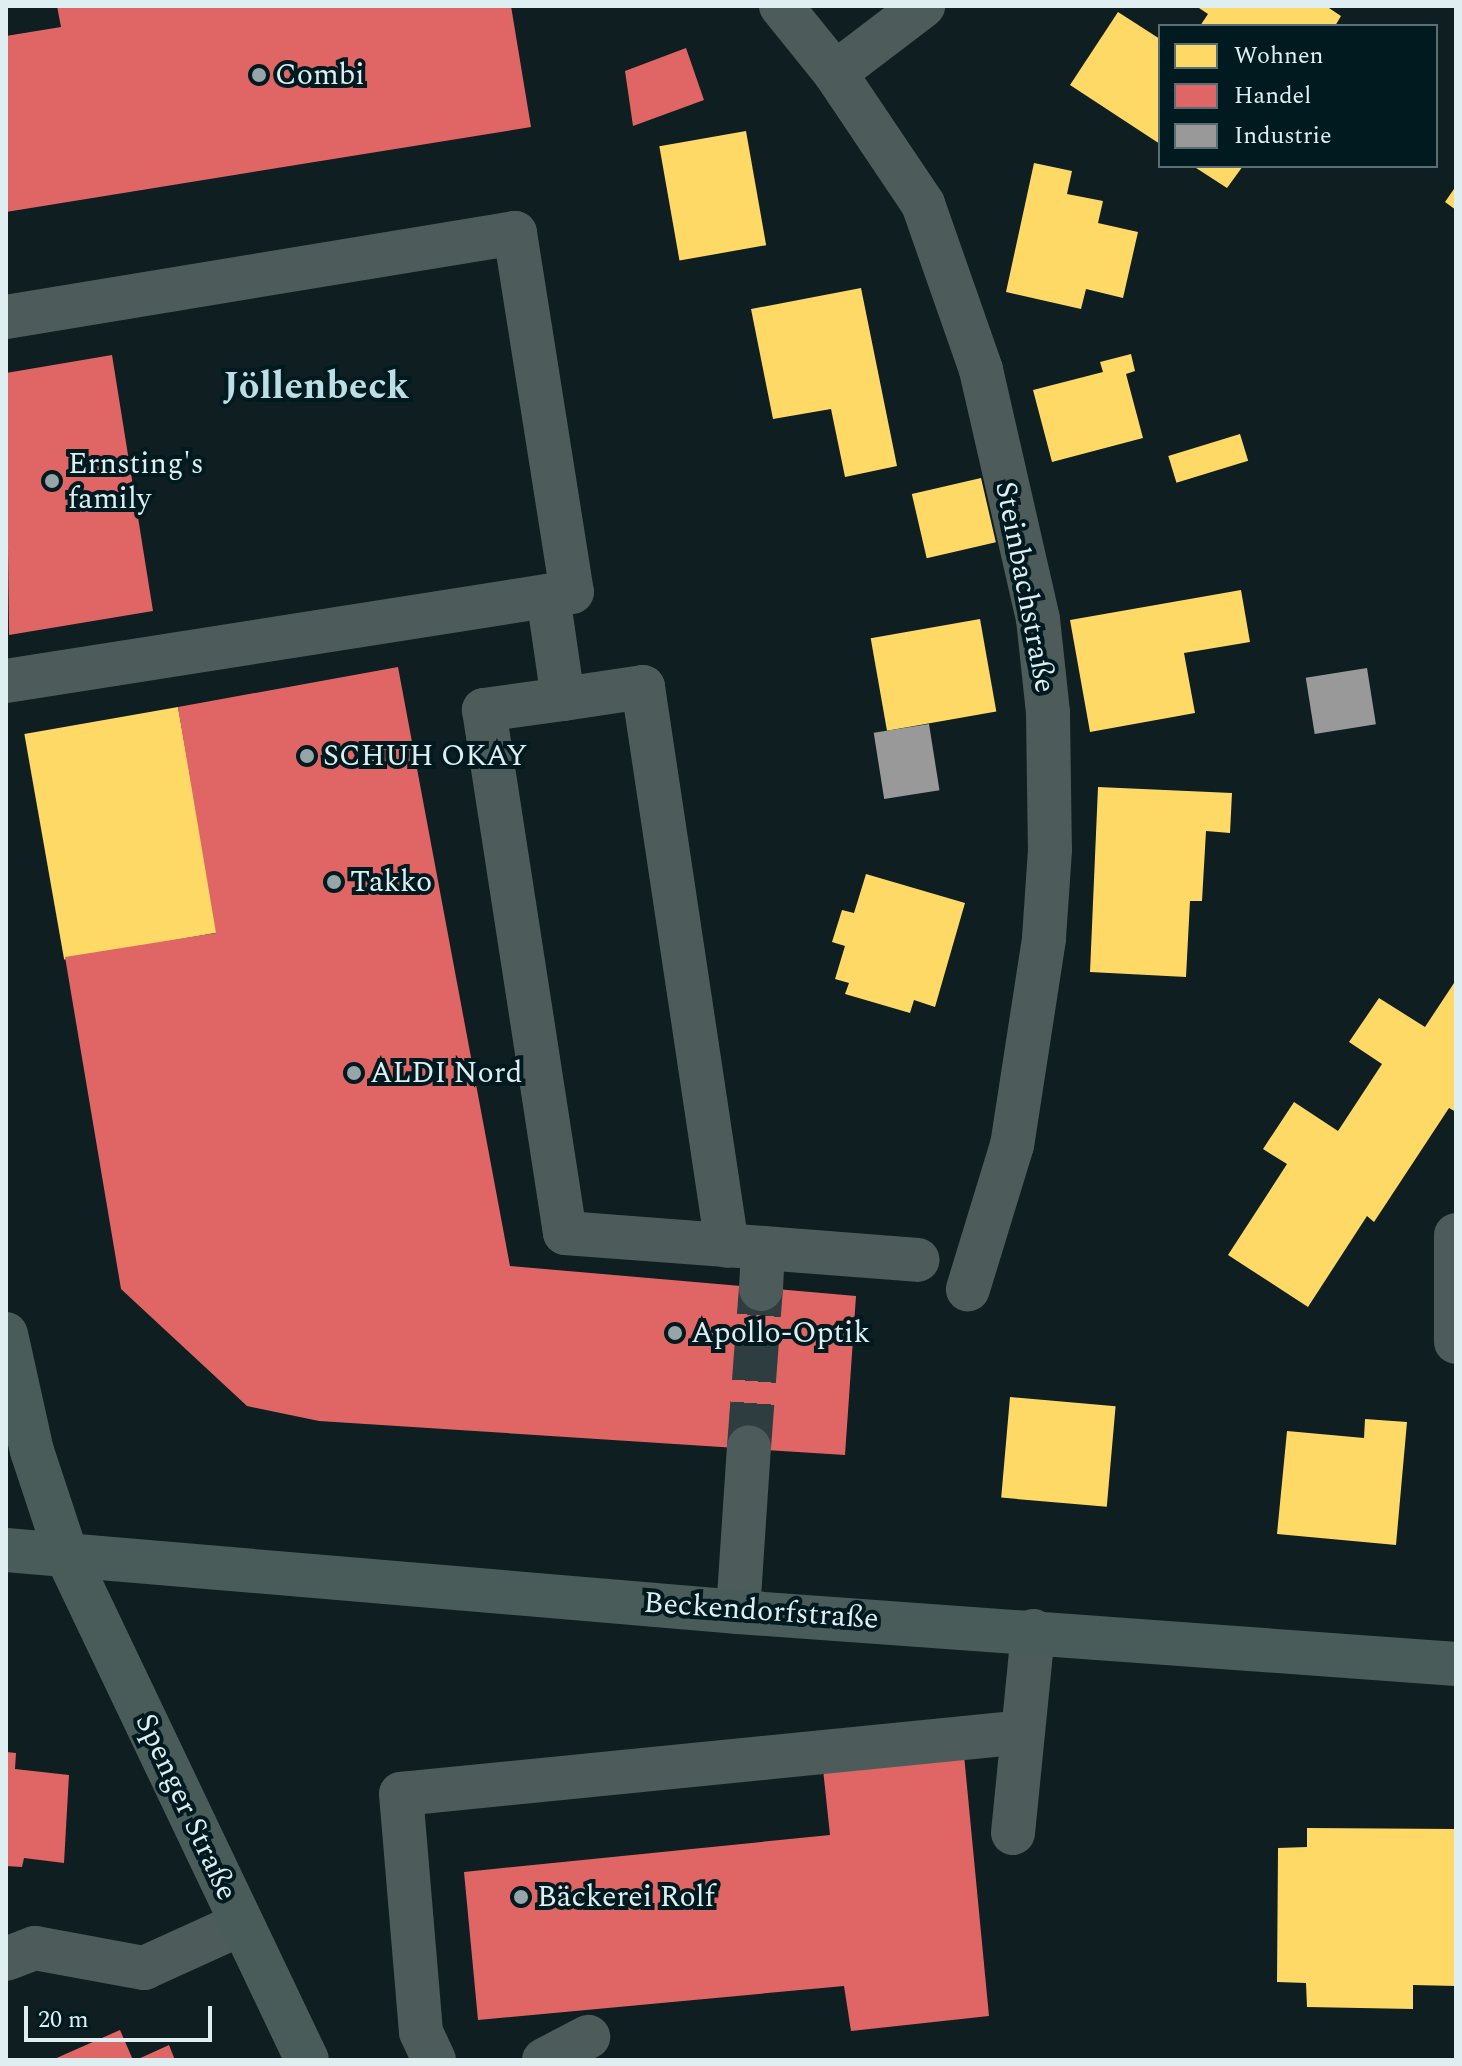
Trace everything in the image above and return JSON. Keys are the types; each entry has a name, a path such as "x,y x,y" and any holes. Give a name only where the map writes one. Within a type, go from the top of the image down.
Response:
{"main road":[{"name":"Spenger Straße","path":"6,1334 32,1451 66,1554 307,2060"},
{"name":"Beckendorfstraße","path":"6,1550 738,1612 1456,1664"}],"street":[{"name":"Steinbachstraße","path":"781,6 835,73 923,204 981,370 1038,619 1048,713 1050,850 1044,939 1012,1145 968,1289"},
{"path":"835,73 923,6"},
{"path":"6,317 515,233 560,594 563,699"},
{"path":"6,681 560,594"},
{"path":"750,1261 643,687 484,710 565,1233 750,1261 918,1260"},
{"path":"1456,1235 1456,1342"},
{"path":"738,1612 749,1447"},
{"path":"1013,1833 1033,1631"},
{"path":"434,2060 421,2032 401,1794 1023,1732"},
{"path":"6,1959 35,1948 144,1968 241,1924"},
{"path":"544,2060 588,2037"}],"building: Wohnen":[{"path":"1196,6 1326,6 1341,16 1336,24 1201,24 1208,14"},
{"path":"1118,12 1158,38 1158,143 1070,85"},
{"path":"746,131 766,245 679,261 659,146"},
{"path":"1034,163 1072,171 1067,194 1103,201 1098,223 1138,232 1123,298 1086,289 1081,309 1006,292"},
{"path":"1196,168 1242,168 1227,188"},
{"path":"1456,186 1456,210 1445,202"},
{"path":"861,288 897,466 845,477 831,409 773,419 751,309"},
{"path":"1131,354 1135,371 1126,374 1143,438 1052,462 1033,390 1103,372 1100,362"},
{"path":"1240,434 1248,461 1176,483 1168,456"},
{"path":"981,478 996,542 927,558 912,494"},
{"path":"1241,590 1250,642 1184,653 1195,713 1090,732 1070,620"},
{"path":"980,619 996,712 887,731 871,638"},
{"path":"178,707 218,933 64,960 24,734"},
{"path":"1098,787 1232,793 1230,833 1206,831 1202,901 1190,901 1186,977 1090,972"},
{"path":"866,874 965,903 935,1007 914,1000 910,1013 845,994 849,983 835,979 845,946 832,942 842,910 854,913"},
{"path":"1456,980 1456,1112 1449,1108 1374,1222 1367,1216 1308,1307 1228,1255 1287,1164 1263,1149 1294,1102 1338,1131 1382,1064 1349,1042 1379,998 1425,1027"},
{"path":"1010,1397 1116,1406 1107,1507 1001,1498"},
{"path":"1365,1419 1407,1422 1396,1545 1277,1534 1287,1431 1364,1438"},
{"path":"1307,1828 1456,1829 1456,1986 1413,1985 1413,2009 1307,2007 1306,1983 1277,1982 1278,1848 1307,1847"}],"building: Handel":[{"path":"57,6 511,6 531,127 6,212 6,36 61,27"},
{"path":"686,48 704,100 633,126 625,71"},
{"path":"112,355 153,611 9,635 6,373"},
{"path":"398,667 510,1266 856,1296 845,1455 319,1421 247,1406 121,1289 65,957 216,933 178,707"},
{"path":"6,1752 16,1753 15,1769 69,1775 64,1863 24,1858 22,1867 6,1866"},
{"path":"964,1755 989,2016 851,2031 844,1986 478,2020 464,1872 830,1835 823,1769"},
{"path":"120,2030 133,2060 52,2060"},
{"path":"169,2045 175,2060 136,2060"}],"building: Industrie":[{"path":"1367,668 1376,724 1315,734 1306,678"},
{"path":"929,724 939,790 884,799 874,733"}],"tunnel":[{"path":"749,1447 761,1289"}],"place":[{"name":"Combi","path":"259,75"},
{"name":"Ernsting's family","path":"52,481"},
{"name":"SCHUH OKAY","path":"307,756"},
{"name":"Takko","path":"334,882"},
{"name":"ALDI Nord","path":"354,1073"},
{"name":"Apollo-Optik","path":"675,1333"},
{"name":"Bäckerei Rolf","path":"521,1897"}],"district":[{"name":"Jöllenbeck","path":"316,388"}]}
